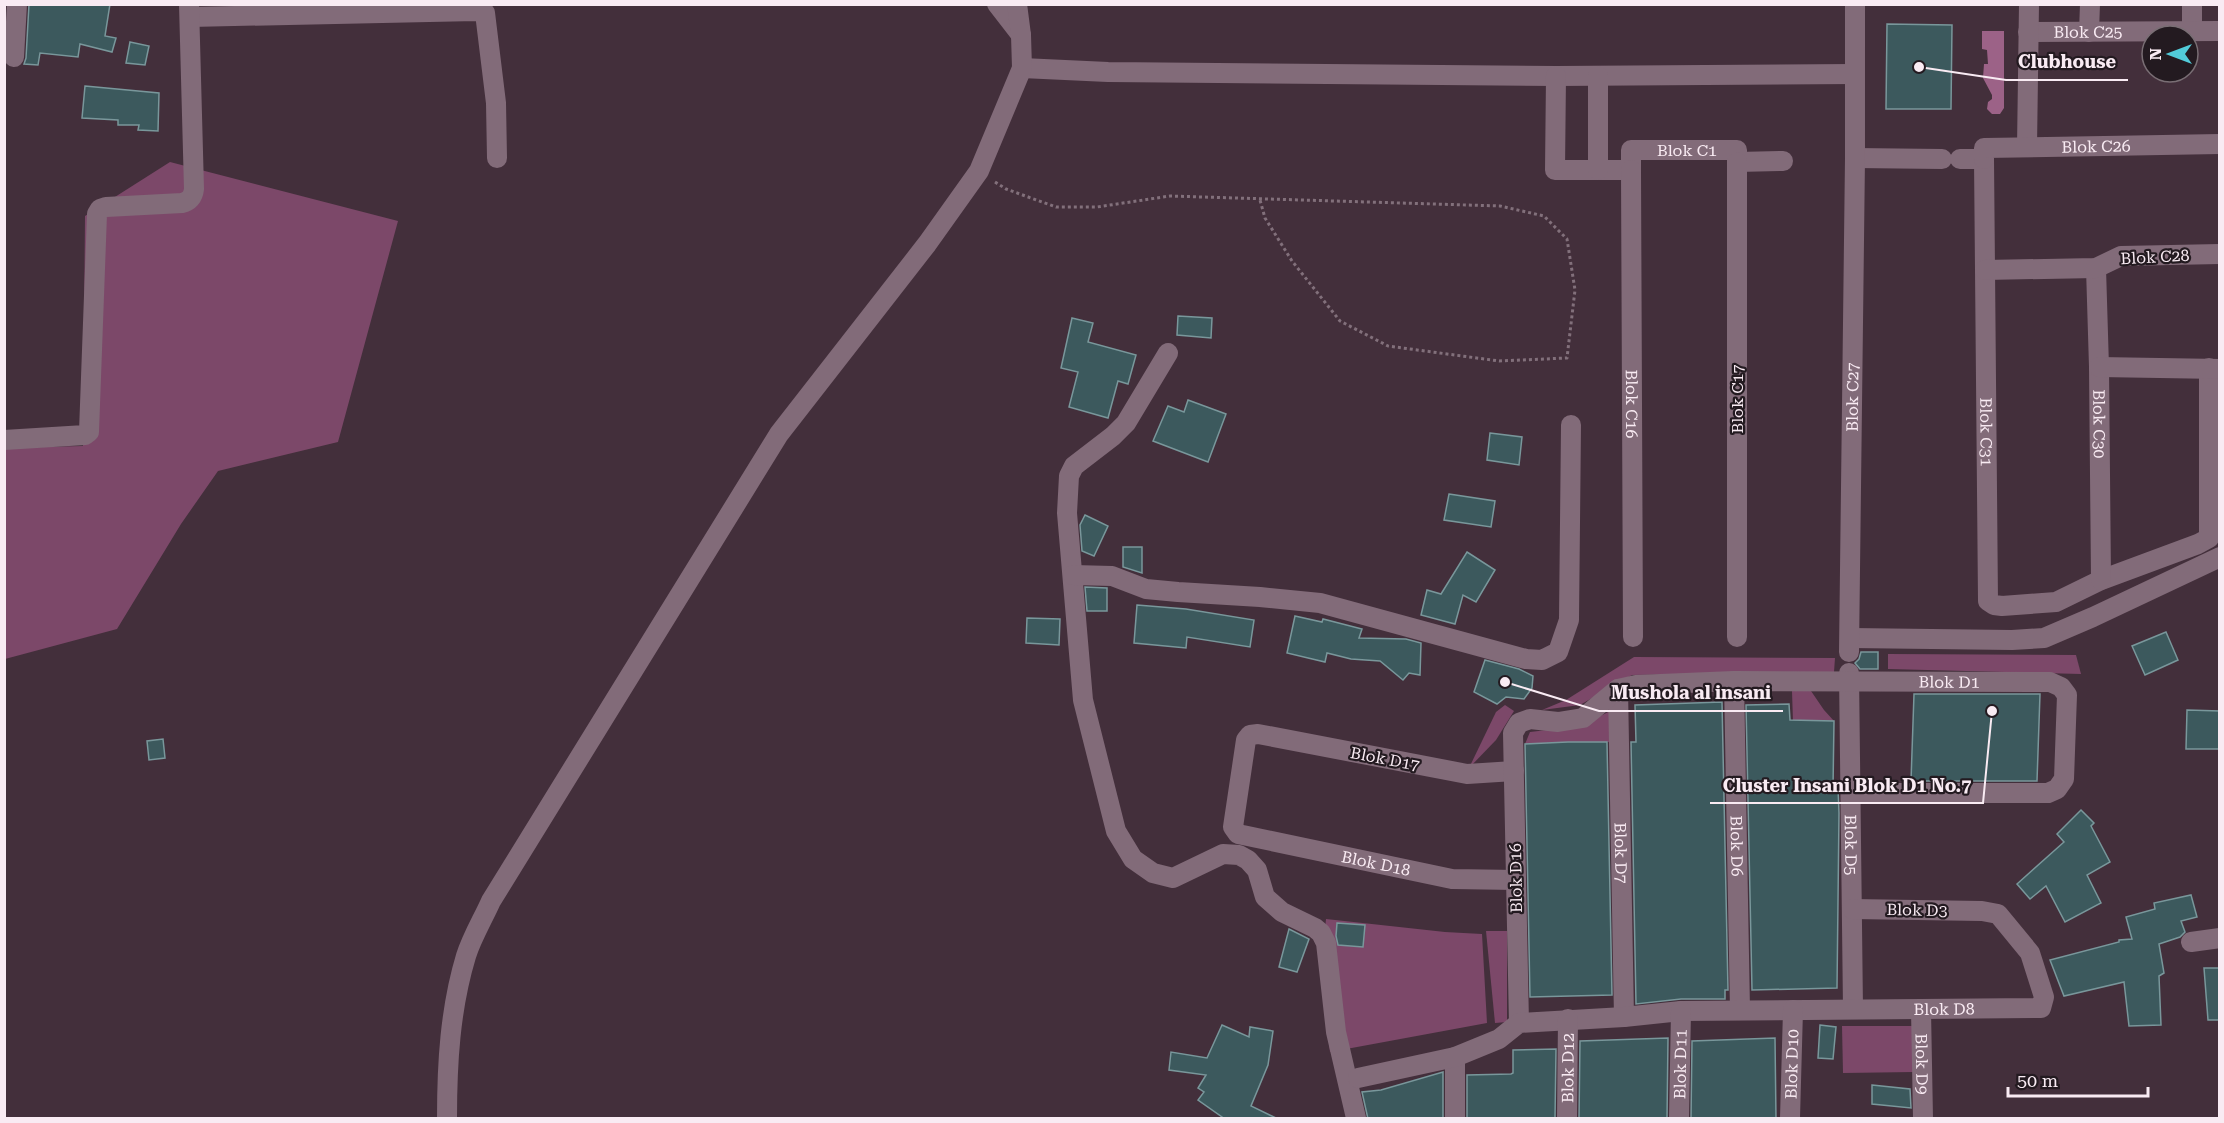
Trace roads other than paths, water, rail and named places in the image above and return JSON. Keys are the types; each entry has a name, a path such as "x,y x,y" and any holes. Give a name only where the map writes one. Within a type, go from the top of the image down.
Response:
{"street":[{"path":"14,57 17,4"},
{"path":"997,4 1021,35"},
{"path":"447,1119 447,1075 454,1012 467,955 491,901 779,434 927,244 979,171 1022,68 1017,4"},
{"name":"Blok C27","path":"1855,4 1850,645 2043,638 2220,557"},
{"path":"2026,147 2029,4"},
{"path":"2090,4 2090,32"},
{"path":"2192,4 2192,24"},
{"path":"4,440 85,435 89,432 97,213 100,209 182,203 189,201 193,196 195,189 189,11 476,11 485,14 496,103 497,158"},
{"name":"Blok C25","path":"2200,31 2220,31"},
{"name":"Blok C25","path":"2028,32 2140,32"},
{"path":"1022,68 1108,72 1556,76 1855,74"},
{"path":"1556,76 1555,170 1631,170"},
{"path":"1598,76 1598,170"},
{"name":"Blok C26","path":"1984,159 1984,148 2220,144"},
{"name":"Blok C1","path":"1631,170 1631,150 1737,150 1737,162 1783,161"},
{"path":"1855,158 1984,159"},
{"name":"Blok C31","path":"1984,159 1986,595 1988,601 2002,606 2056,602 2101,580"},
{"name":"Blok C17","path":"1737,162 1737,637"},
{"name":"Blok C16","path":"1631,170 1633,637"},
{"name":"Blok C28","path":"1985,270 2096,268 2121,256 2220,254"},
{"name":"Blok C30","path":"2096,268 2101,580"},
{"path":"1168,353 1126,423 1074,466 1069,476 1067,513 1083,700 1116,831 1133,859 1153,873 1173,878 1222,854 1239,855 1248,860 1257,870 1265,897 1274,906 1321,933 1326,943 1336,1032 1356,1119"},
{"path":"2099,367 2214,369 2209,538 2101,580"},
{"path":"1072,575 1112,576 1146,588 1178,592 1320,603 1506,655 1542,660 1558,652 1569,620 1570,425"},
{"name":"Blok D1","path":"1618,689 1636,685 1850,678 2050,682 2061,687 2067,695 2064,779 2057,789 2048,793 1851,793"},
{"name":"Blok D5","path":"1850,678 1853,1009"},
{"name":"Blok D6","path":"1734,681 1740,1010"},
{"name":"Blok D16","path":"1519,1023 1513,733 1519,723 1530,719 1558,722 1584,718 1618,689"},
{"name":"Blok D7","path":"1618,689 1624,1017"},
{"name":"Blok D17","path":"1238,834 1233,826 1246,740 1250,735 1258,734 1467,774 1514,771"},
{"name":"Blok D18","path":"1238,834 1452,879 1516,880"},
{"name":"Blok D3","path":"1852,909 1982,911 1998,914 2030,953 2043,997 2043,1005 2037,1010"},
{"path":"2191,942 2220,938"},
{"name":"Blok D10","path":"1791,1119 1793,1010"},
{"name":"Blok D9","path":"1921,1010 1923,1119"},
{"name":"Blok D8","path":"1519,1023 1681,1011 2037,1010"},
{"name":"Blok D11","path":"1679,1119 1681,1011"},
{"name":"Blok D12","path":"1567,1119 1568,1019"},
{"path":"1358,1078 1455,1057 1499,1039 1519,1023"},
{"path":"1455,1057 1455,1119"}],"place":[{"name":"Clubhouse","path":"1919,67"},
{"name":"Mushola al insani","path":"1505,682"},
{"name":"Cluster Insani Blok D1 No.7","path":"1992,711"}]}
